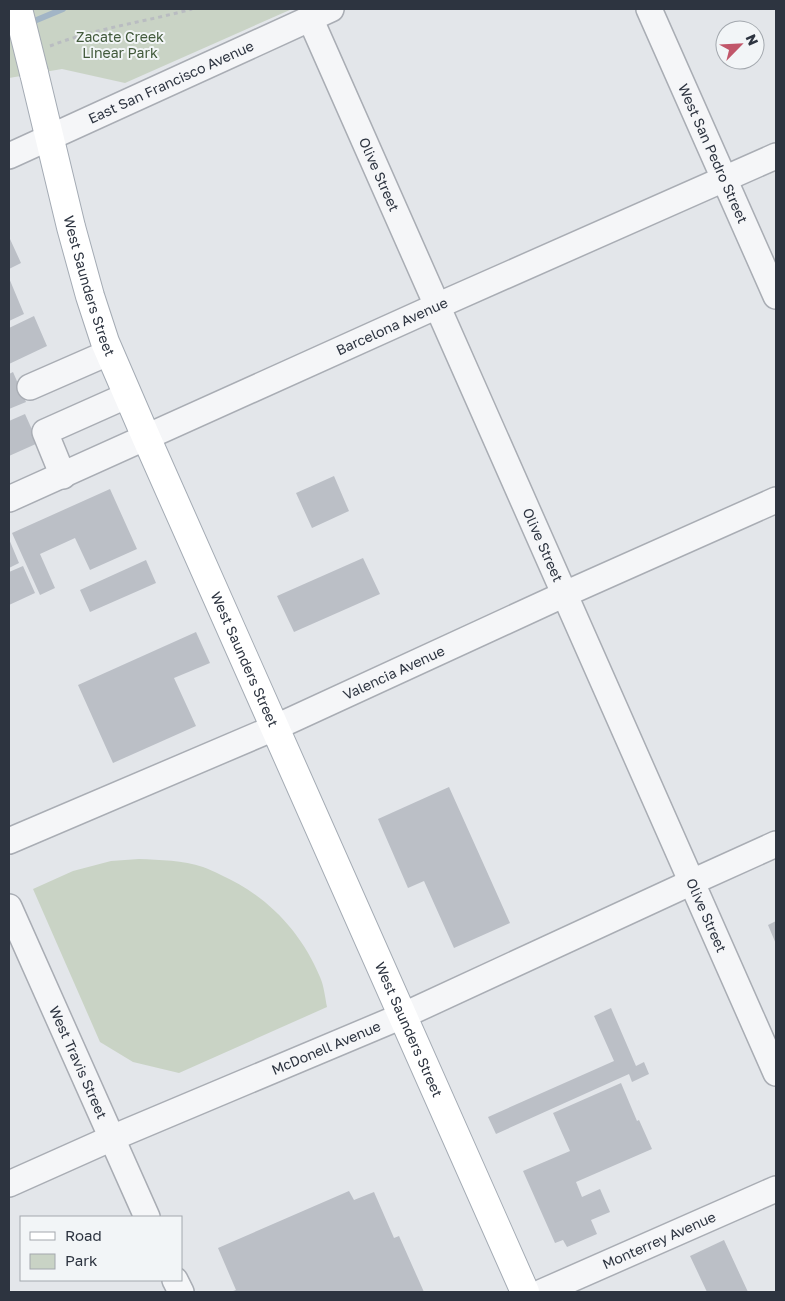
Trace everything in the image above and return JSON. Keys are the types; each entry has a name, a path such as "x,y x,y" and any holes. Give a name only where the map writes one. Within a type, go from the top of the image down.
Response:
{"main road":[{"name":"West Saunders Street","path":"18,9 39,61 50,138 90,296 110,352 274,728 525,1292"}],"street":[{"name":"West San Pedro Street","path":"649,9 776,296"},
{"name":"East San Francisco Avenue","path":"9,156 321,13"},
{"name":"Olive Street","path":"321,13 437,306 776,1073"},
{"name":"Barcelona Avenue","path":"9,499 776,156"},
{"path":"30,388 110,352"},
{"path":"63,476 45,432 128,395"},
{"name":"Valencia Avenue","path":"9,841 274,728 564,594 776,500"},
{"name":"McDonell Avenue","path":"9,1184 112,1138 402,1016 776,844"},
{"name":"West Travis Street","path":"9,908 147,1216"},
{"name":"Monterrey Avenue","path":"542,1292 776,1189"}],"path":[{"path":"39,61 92,32 192,9"}],"green space":[{"name":"Zacate Creek Linear Park","path":"9,9 292,9 125,83 62,69 9,78"},
{"path":"139,859 179,862 203,867 237,883 267,904 280,916 303,944 321,980 327,1007 179,1073 133,1062 100,1042 33,889 73,871 111,861"}],"building":[{"path":"9,239 21,263 9,269"},
{"path":"9,278 24,314 9,321"},
{"path":"34,316 47,346 9,364 9,328"},
{"path":"13,372 26,402 9,409 9,374"},
{"path":"25,414 38,443 9,456 9,421"},
{"path":"334,476 349,511 312,528 296,493"},
{"path":"110,489 137,549 90,570 75,538 40,554 55,588 40,595 12,533"},
{"path":"9,539 19,563 9,568"},
{"path":"363,558 380,594 294,632 277,596"},
{"path":"146,560 156,583 90,612 80,590"},
{"path":"23,566 35,593 9,605 9,572"},
{"path":"196,632 210,663 174,678 196,726 113,763 78,685"},
{"path":"449,787 510,923 454,948 424,881 408,888 378,819"},
{"path":"776,921 776,944 768,925"},
{"path":"611,1008 636,1066 644,1062 649,1074 632,1082 629,1074 496,1134 488,1117 614,1061 594,1016"},
{"path":"621,1083 637,1121 639,1120 652,1149 576,1182 582,1197 600,1189 610,1212 591,1220 597,1234 567,1247 563,1240 555,1243 523,1171 570,1151 553,1113"},
{"path":"349,1191 354,1200 374,1192 394,1238 399,1236 424,1292 230,1292 236,1290 218,1248"},
{"path":"724,1240 748,1292 707,1292 690,1256"}],"waterway":[{"path":"27,24 63,9"}]}
